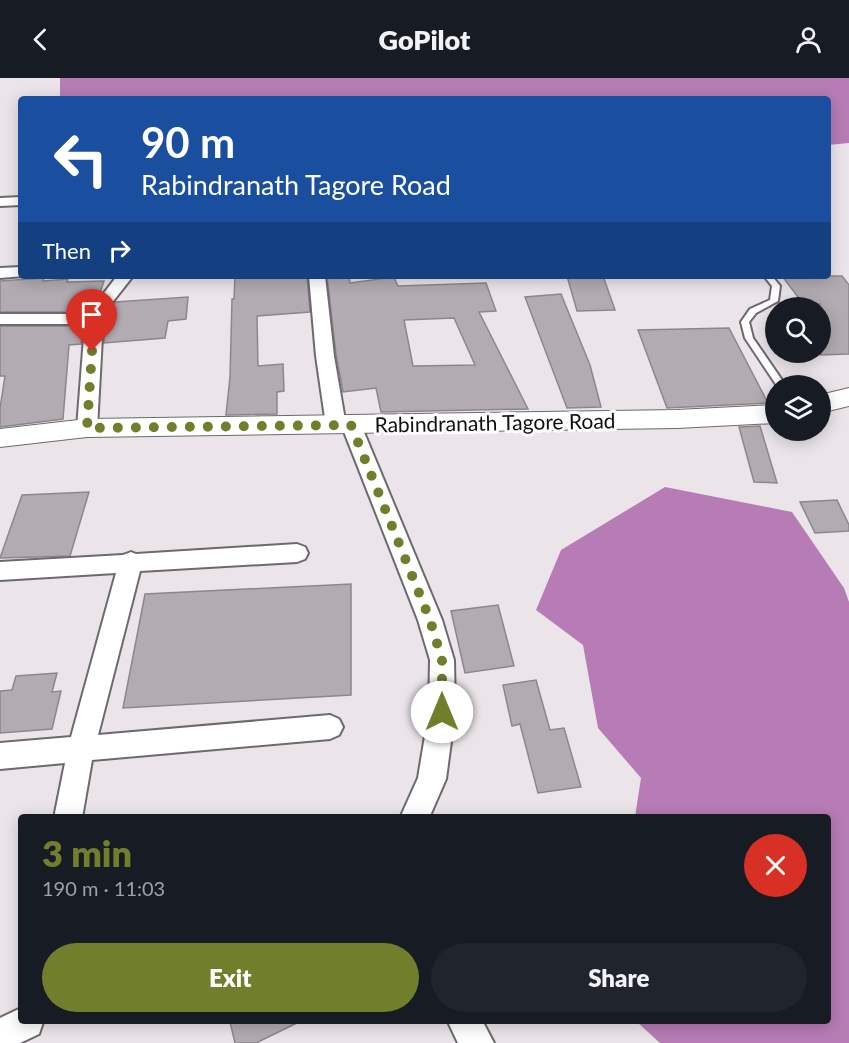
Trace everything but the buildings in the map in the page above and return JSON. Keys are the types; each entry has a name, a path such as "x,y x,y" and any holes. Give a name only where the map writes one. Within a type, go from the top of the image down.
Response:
{"street":[{"path":"0,202 18,201"},
{"path":"0,273 18,272"},
{"path":"87,428 94,319 99,308 123,279"},
{"path":"317,279 325,356 343,425 430,620 442,660 442,712 432,779 416,814"},
{"path":"0,319 94,319"},
{"path":"831,401 849,397"},
{"name":"Rabindranath Tagore Road","path":"0,438 87,428 665,419 765,414"},
{"path":"0,571 131,561 297,553"},
{"path":"70,814 81,749 131,561"},
{"path":"0,756 330,727"},
{"path":"0,1035 23,1024"},
{"path":"465,1024 477,1043"}],"lane":[{"path":"770,279 776,286 774,301 753,311 745,322 749,338 774,375"}],"shaded area":[{"path":"60,78 849,78 849,143 831,145 831,96 60,96"},
{"path":"665,487 792,512 844,588 849,602 849,1043 660,1043 639,1024 831,1024 831,814 635,814 641,778 598,728 583,645 536,610 561,550"}],"route":[{"path":"92,351 87,428 351,425 430,620 442,660 442,712"}]}
